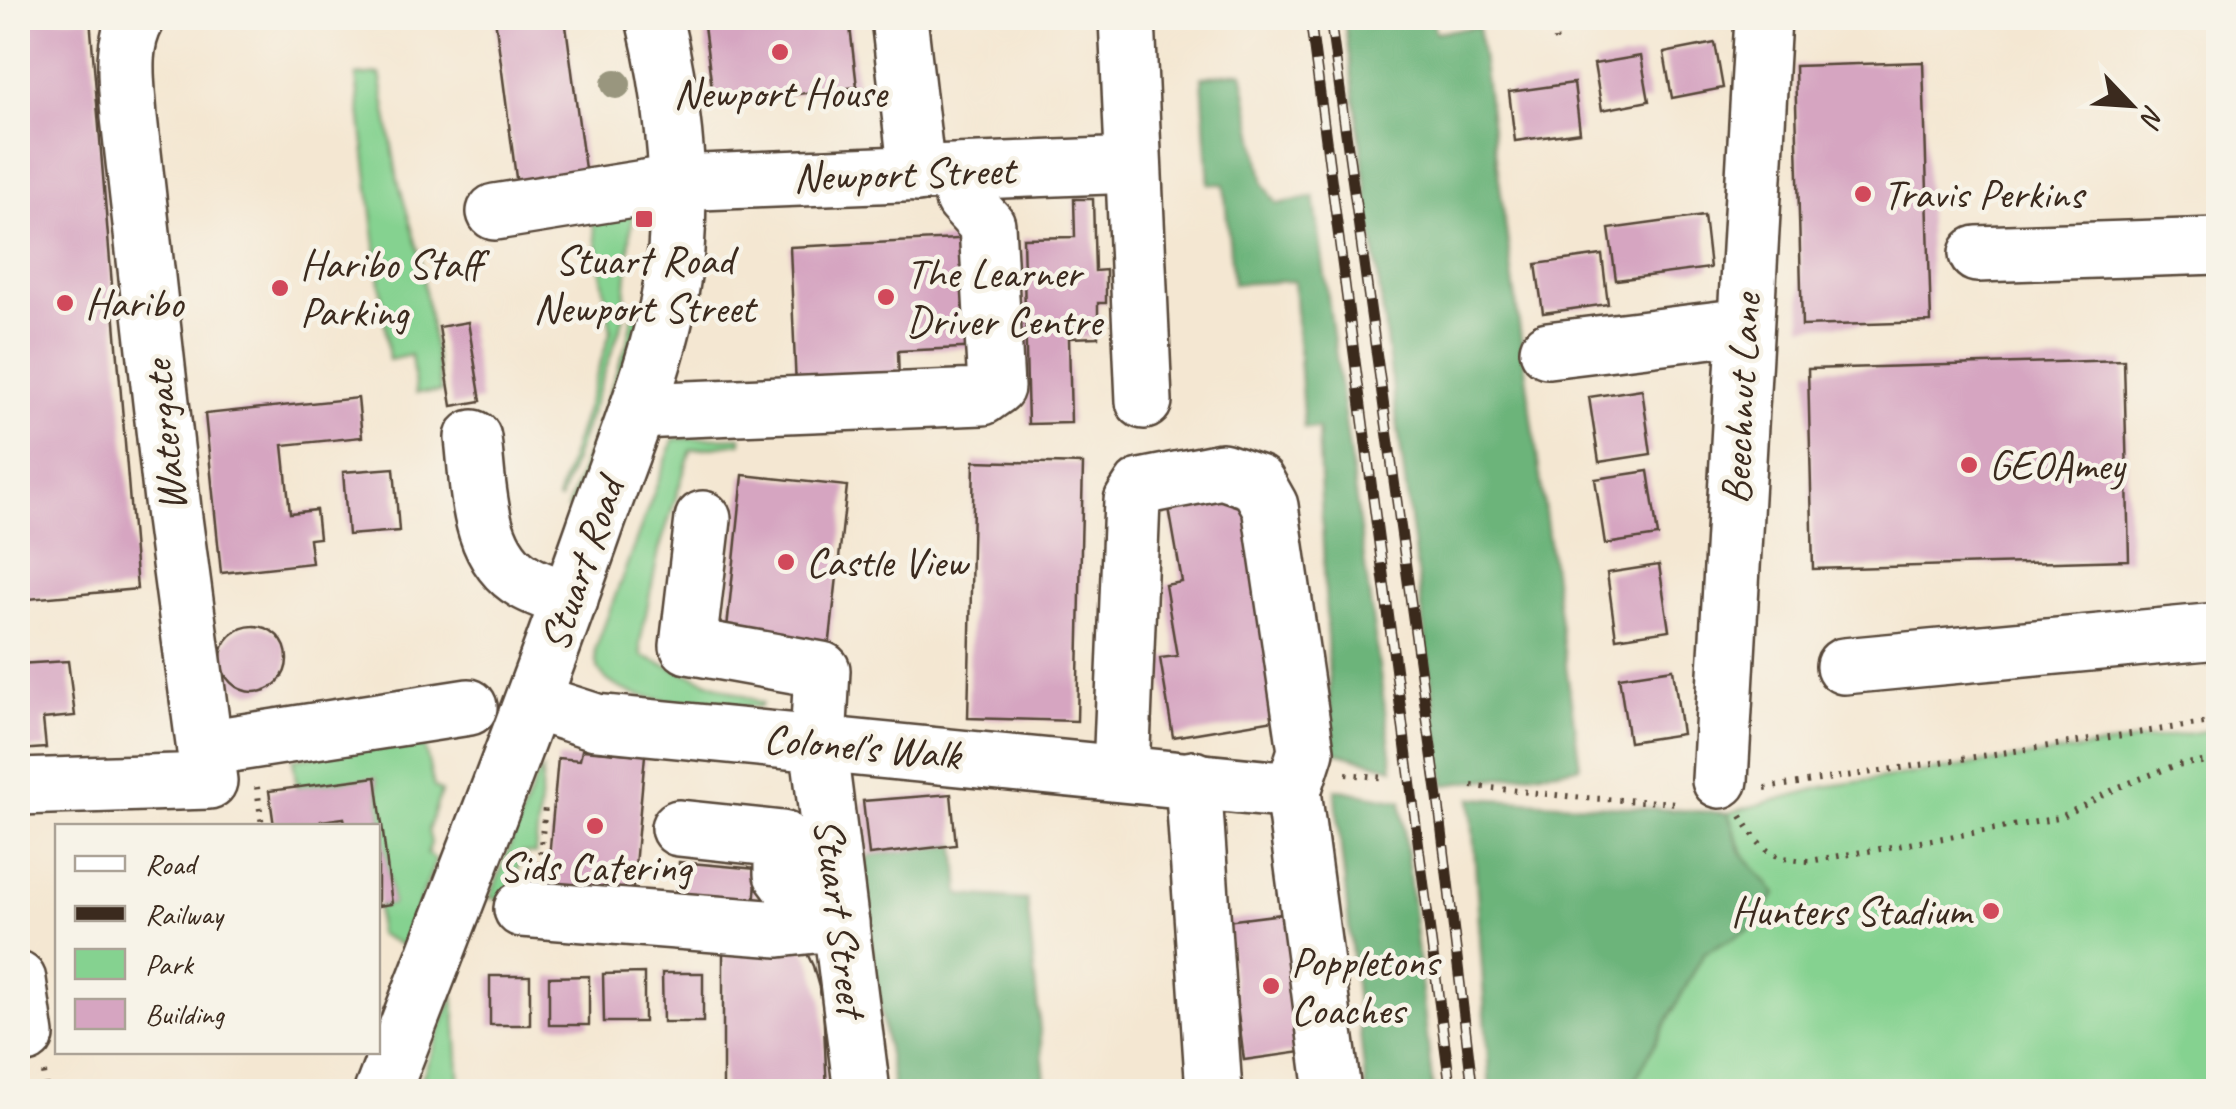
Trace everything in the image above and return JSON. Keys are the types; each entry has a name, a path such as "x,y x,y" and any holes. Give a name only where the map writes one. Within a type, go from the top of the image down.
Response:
{"street":[{"name":"Stuart Road","path":"382,1092 534,702 637,411 666,306 676,251 676,183 666,75 654,18"},
{"path":"637,411 982,396 996,387 988,225 938,173 900,18"},
{"path":"1127,18 1144,401"},
{"name":"Beechnut Lane","path":"1724,787 1763,18"},
{"name":"Watergate","path":"134,24 126,62 130,117 187,450 207,764"},
{"name":"Newport Street","path":"495,212 676,183 1133,165"},
{"path":"1977,254 2218,246"},
{"path":"1548,350 1614,355 1745,326"},
{"path":"473,438 482,516 489,539 514,574 526,583 570,600"},
{"path":"1121,772 1132,501 1141,486 1222,470 1257,482 1270,506 1306,751 1293,792 1333,1092"},
{"name":"Stuart Street","path":"703,519 688,646 822,670 818,743 830,923 862,1092"},
{"path":"1844,666 2218,631"},
{"name":"Colonel's Walk","path":"534,702 596,722 1293,792"},
{"path":"18,787 207,764 446,722"},
{"path":"1193,780 1214,1092"},
{"path":"679,828 782,838 782,874 830,923"},
{"path":"528,910 779,929 830,923"},
{"path":"18,980 26,1036"}],"path":[{"path":"1553,18 1556,41"},
{"path":"1472,786 1584,798 1697,804 1724,787 2218,721"},
{"path":"1724,787 1764,851 1782,860 1810,861 2059,818 2119,787 2176,765 2218,760"},
{"path":"528,910 546,791"}],"green space":[{"path":"1344,18 1433,18 1435,32 1478,27 1580,767 1445,785"},
{"path":"1242,72 1264,184 1277,204 1314,197 1393,768 1332,751 1318,429 1304,428 1294,281 1233,284 1224,184 1209,184 1202,77"},
{"path":"380,74 398,181 419,253 441,392 416,393 411,355 389,360 356,76"},
{"path":"633,205 623,320 560,500 557,499 611,330 591,211"},
{"path":"635,302 646,302 579,512 567,509 627,343"},
{"path":"741,437 741,443 691,450 659,550 640,643 642,656 762,703 760,707 696,704 623,690 607,680 597,666 595,650 674,439"},
{"name":"Hunters Stadium","path":"2218,729 2218,1091 1629,1092 1704,953 1750,929 1769,884 1743,852 1728,813 1823,787"},
{"path":"420,740 425,748 434,787 441,792 428,830 431,843 427,854 436,860 403,946 380,935 380,906 392,904 376,778 297,788 293,759"},
{"path":"543,771 535,854 522,853 509,901 490,898 536,778"},
{"path":"1335,789 1401,801 1433,1091 1366,1091"},
{"path":"1471,798 1728,813 1741,852 1776,894 1750,929 1704,953 1629,1091 1490,1091"},
{"path":"956,845 960,895 1027,900 1046,1091 894,1091 859,878 869,855"},
{"path":"454,994 460,1089 418,1088"}],"building":[{"name":"Haribo","path":"18,18 90,18 137,589 18,600"},
{"path":"495,18 565,18 587,184 518,193"},
{"name":"Newport House","path":"703,18 849,18 857,87 714,104"},
{"path":"1715,43 1723,88 1672,98 1664,53"},
{"path":"1641,56 1649,101 1602,110 1594,64"},
{"name":"Travis Perkins","path":"1923,62 1931,322 1802,326 1795,66"},
{"path":"1574,83 1580,132 1515,141 1509,92"},
{"path":"1074,199 1093,199 1095,271 1106,270 1106,303 1098,303 1098,337 1069,338 1071,423 1028,424 1023,238 1075,237"},
{"path":"1704,216 1710,268 1616,280 1609,229"},
{"name":"The Learner Driver Centre","path":"978,238 982,347 898,351 899,384 796,388 790,247"},
{"path":"1602,255 1608,304 1543,313 1536,264"},
{"path":"468,322 481,401 452,406 439,327"},
{"name":"GEOAmey","path":"2124,360 2129,560 1813,569 1808,369"},
{"path":"1642,389 1651,454 1599,462 1589,397"},
{"path":"358,398 362,437 283,445 290,513 316,510 319,538 309,539 312,563 221,573 205,414"},
{"path":"974,461 1083,464 1077,721 968,718"},
{"path":"394,468 399,531 348,535 343,472"},
{"path":"1648,471 1658,536 1605,544 1595,479"},
{"name":"Castle View","path":"743,475 847,486 829,649 726,638"},
{"path":"1248,494 1286,718 1173,737 1160,658 1177,656 1165,585 1182,582 1169,508"},
{"path":"1659,565 1669,630 1616,638 1607,573"},
{"path":"254,626 278,635 287,659 278,683 254,692 230,683 221,659 230,635"},
{"path":"68,661 75,716 43,719 46,748 18,750 18,664"},
{"path":"1673,669 1682,734 1629,742 1619,677"},
{"name":"Sids Catering","path":"582,750 645,755 632,899 546,892 558,758 580,760"},
{"path":"376,777 392,904 380,906 380,824 346,824 344,818 321,821 322,824 274,824 269,791"},
{"path":"951,794 956,845 869,855 863,801"},
{"path":"679,862 757,869 754,907 676,900"},
{"name":"Poppletons Coaches","path":"1298,912 1316,1050 1244,1060 1226,921"},
{"path":"799,937 813,966 823,1002 827,1092 723,1092 723,938"},
{"path":"644,973 644,1022 604,1022 603,974"},
{"path":"662,973 703,973 703,1022 663,1022"},
{"path":"490,976 530,976 530,1025 490,1025"},
{"path":"589,976 589,1025 549,1025 549,977"}],"railway":[{"path":"1310,18 1451,1092"},
{"path":"1330,18 1438,798 1473,1092"}],"place":[{"name":"Newport House","path":"780,52"},
{"name":"Travis Perkins","path":"1863,194"},
{"name":"Stuart Road Newport Street","path":"644,219"},
{"name":"Haribo Staff Parking","path":"280,288"},
{"name":"The Learner Driver Centre","path":"886,297"},
{"name":"Haribo","path":"65,303"},
{"name":"GEOAmey","path":"1969,465"},
{"name":"Castle View","path":"786,562"},
{"name":"Sids Catering","path":"595,826"},
{"name":"Hunters Stadium","path":"1991,911"},
{"name":"Poppletons Coaches","path":"1271,986"}]}
